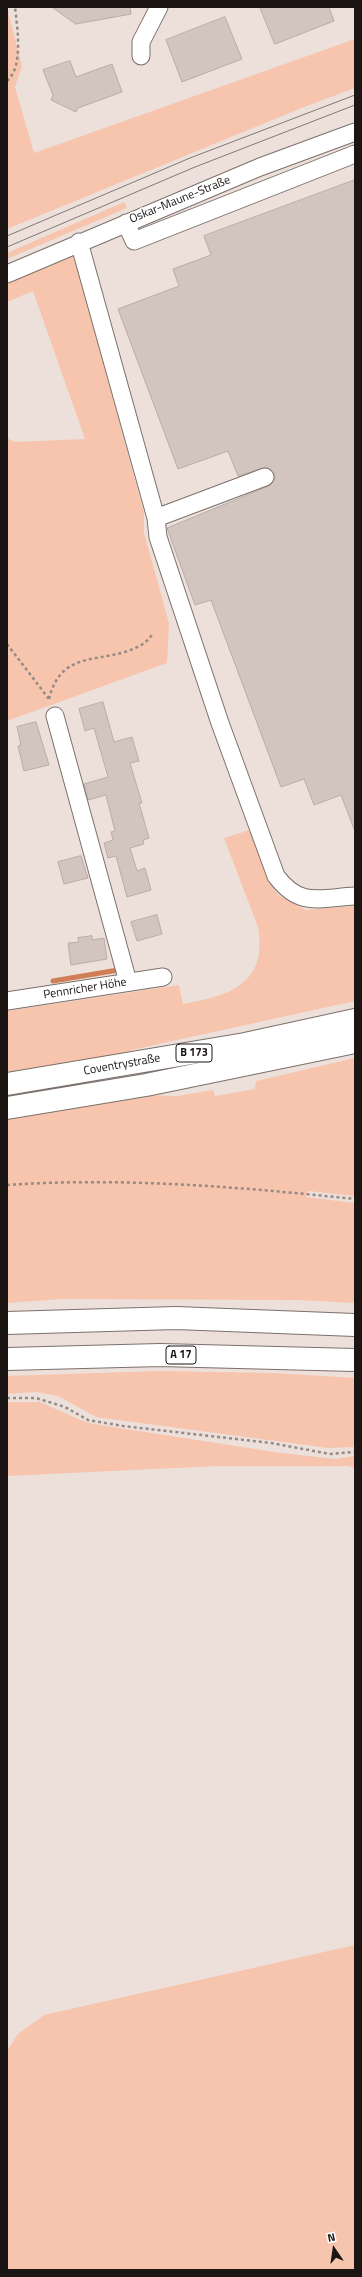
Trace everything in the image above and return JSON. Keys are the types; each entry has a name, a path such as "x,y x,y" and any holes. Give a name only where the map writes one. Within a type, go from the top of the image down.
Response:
{"highway":[{"name":"Coventrystraße","path":"7,1084 245,1044 355,1020"},
{"name":"B 173","path":"7,1108 146,1085 355,1042"},
{"path":"7,1323 176,1318 355,1324"},
{"name":"A 17","path":"7,1359 160,1355 355,1360"}],"street":[{"path":"141,56 140,42 159,7"},
{"name":"Oskar-Maune-Straße","path":"7,274 79,242 260,167 355,132"},
{"path":"126,223 134,241 355,154"},
{"path":"79,242 156,518 158,537 218,715 276,876 287,890 302,899 355,896"},
{"path":"156,518 265,477"},
{"path":"55,716 128,982"},
{"name":"Pennricher Höhe","path":"7,1001 162,977"}],"path":[{"path":"7,81 12,77 20,44 14,7"},
{"path":"49,699 53,683 69,667 92,657 109,656 142,645 153,634"},
{"path":"7,644 49,699 55,716"},
{"path":"7,1186 50,1182 180,1185 355,1199"},
{"path":"7,1398 36,1398 64,1407 88,1420 123,1426 271,1443 330,1454 355,1452"}],"shaded area":[{"path":"7,7 22,66 15,87 34,153 355,39 355,88 304,107 7,229"},
{"path":"124,202 127,208 7,259 7,253"},
{"path":"73,253 144,513 144,533 169,623 167,663 7,721 7,438 15,442 85,439 33,291 7,302 7,282"},
{"path":"250,830 268,879 278,895 306,910 355,906 355,1001 136,1049 95,1062 7,1076 7,1011 179,985 183,1004 216,997 242,984 251,974 257,962 260,946 258,927 224,838"},
{"path":"355,1058 355,1196 308,1191 306,1197 355,1203 355,1303 299,1300 62,1299 7,1303 7,1117 143,1095 177,1096 213,1090 215,1096 255,1089 256,1081"},
{"path":"158,1371 274,1373 355,1378 355,1447 328,1448 96,1417 58,1396 36,1392 7,1394 7,1376"},
{"path":"7,1402 40,1402 85,1422 100,1425 281,1453 336,1459 355,1456 355,1468 348,1466 218,1466 7,1476"},
{"path":"355,1945 355,2270 7,2270 7,2051 18,2034 44,2015"}],"building":[{"path":"52,7 130,7 131,14 76,24"},
{"path":"260,7 329,7 334,21 275,44"},
{"path":"225,17 242,59 182,82 166,40"},
{"path":"70,61 76,77 112,64 122,92 78,108 76,112 51,100 53,95 43,70"},
{"path":"355,180 354,829 341,795 314,805 304,779 281,787 211,600 195,605 167,528 269,486 275,479 274,473 266,467 238,476 228,451 178,469 118,309 179,286 173,269 211,255 204,236"},
{"path":"103,702 114,742 132,737 139,761 130,763 142,803 139,803 149,838 143,840 144,844 130,848 137,871 145,868 151,890 127,897 116,856 108,858 104,843 113,840 111,832 115,831 106,795 88,800 84,784 108,777 94,728 85,731 79,709"},
{"path":"36,722 49,765 24,771 18,746 21,745 17,727"},
{"path":"81,856 88,878 64,884 58,862"},
{"path":"157,915 162,934 137,941 131,922"},
{"path":"92,936 92,940 104,938 107,959 71,965 68,943 79,942 78,938"}],"waterway":[{"path":"53,981 118,970"}],"tram line":[{"path":"7,236 190,158 355,95"},
{"path":"7,247 195,167 355,105"}]}
